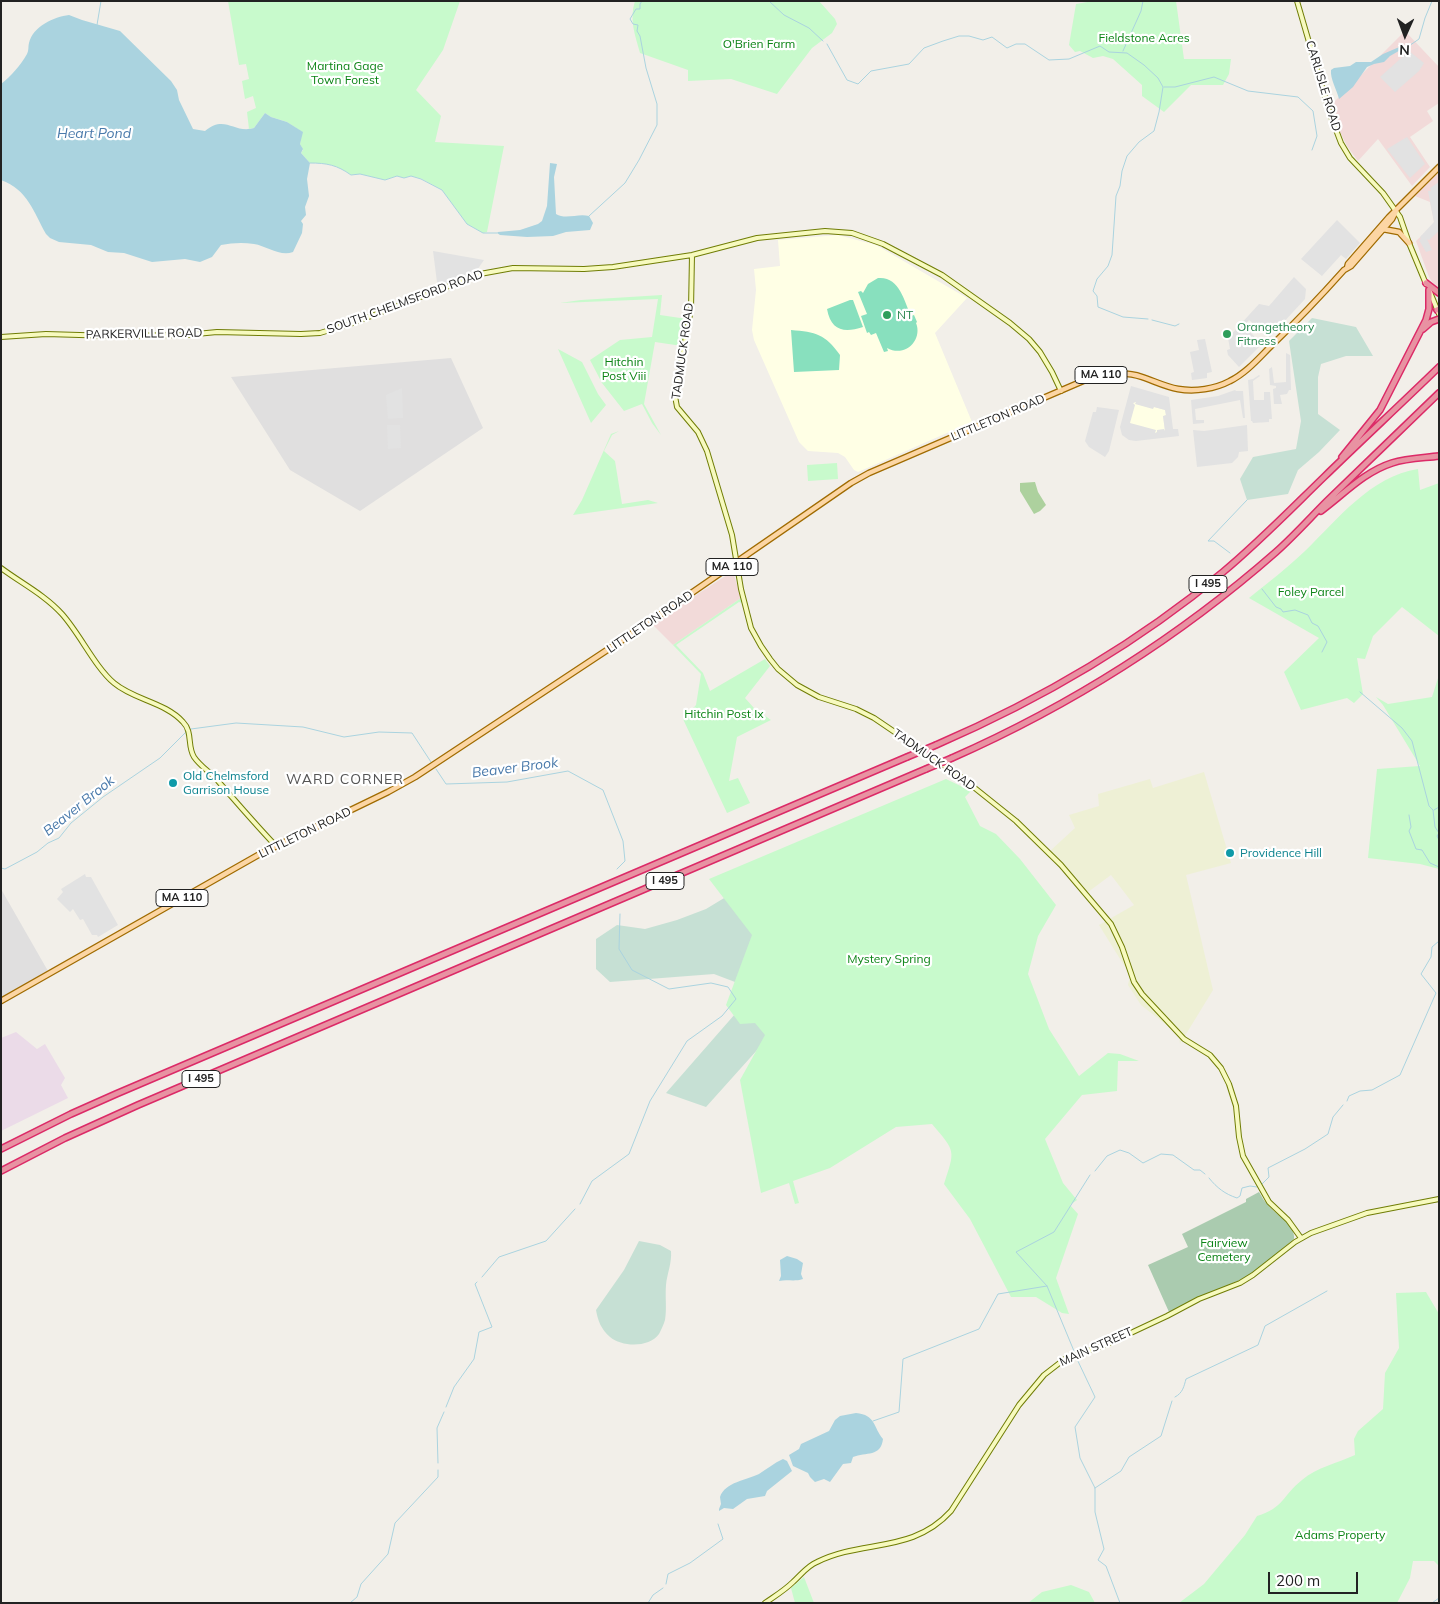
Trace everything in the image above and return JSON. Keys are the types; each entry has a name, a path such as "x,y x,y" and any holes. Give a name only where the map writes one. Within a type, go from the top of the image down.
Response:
{"highway":[{"path":"1426,283 1439,293"},
{"path":"1331,471 1380,410 1420,331 1429,309 1429,290"},
{"path":"1420,331 1430,322 1439,319"},
{"name":"I 495","path":"1,1149 107,1098 980,726 1029,702 1118,650 1154,625 1222,572 1255,544 1439,367"},
{"name":"I 495","path":"1,1171 65,1138 138,1105 926,770 1046,714 1150,651 1235,587 1278,550 1439,393"},
{"path":"1299,529 1356,483 1378,469 1400,460 1439,456"}],"main road":[{"name":"CARLISLE ROAD","path":"1297,1 1341,143 1350,158 1383,193 1396,211 1438,311"},
{"name":"LITTLETON ROAD","path":"1347,268 1348,264 1439,166"},
{"name":"LITTLETON ROAD","path":"1,1002 276,846 383,795 415,777 738,563 860,478 1088,379 1113,373 1132,374 1171,388 1184,390 1207,389 1228,383 1257,360 1351,266 1396,211"},
{"path":"1383,229 1399,232 1408,243"},
{"name":"SOUTH CHELMSFORD ROAD","path":"286,334 320,332 337,328 380,314 480,274 495,270 513,268 605,268 692,255 747,240 815,231 844,232 871,239 912,258 942,275 1022,332 1043,357 1061,391"},
{"name":"TADMUCK ROAD","path":"692,255 691,309 674,396 675,402 698,432 707,450 729,520 741,589 752,628 760,646 778,669 791,681 826,700 874,718 961,777 996,804 1048,852 1106,918 1116,933 1134,982 1142,994 1184,1039 1210,1055 1221,1068 1229,1084 1236,1106 1243,1156 1266,1198 1288,1220 1301,1238"},
{"name":"PARKERVILLE ROAD","path":"1,337 54,334 106,336 186,335 218,332 286,334"},
{"path":"1,568 57,608 73,627 105,674 115,684 170,712 184,722 189,732 194,757 276,846"},
{"name":"MAIN STREET","path":"765,1603 782,1592 810,1566 819,1561 907,1540 923,1534 940,1523 951,1511 1019,1405 1042,1377 1058,1363 1078,1353 1103,1346 1199,1299 1240,1283 1301,1238 1367,1213 1439,1199"}],"shaded area":[{"path":"1405,31 1439,67 1439,103 1427,111 1433,121 1410,137 1430,167 1412,186 1378,139 1358,161 1340,132 1332,104"},
{"path":"1409,51 1424,63 1419,71 1395,92 1380,77"},
{"path":"1407,137 1425,164 1410,178 1387,149"},
{"path":"1439,173 1439,288 1434,285 1429,277 1416,241 1433,225 1430,202 1415,196"},
{"path":"1439,182 1439,231 1429,240 1427,239 1432,250 1426,252 1419,240 1434,222 1428,191 1431,191 1430,188"},
{"path":"1337,220 1360,243 1346,259 1341,255 1322,276 1301,259"},
{"path":"838,235 876,245 967,298 935,333 972,422 858,472 854,470 845,457 838,453 808,451 799,442 754,340 752,330 756,290 754,269 780,266 778,240"},
{"path":"433,251 484,260 473,276 438,290"},
{"path":"1294,277 1306,289 1305,299 1270,337 1249,320 1244,326 1257,339 1260,346 1239,367 1228,355 1227,350 1230,349 1228,338 1259,304 1269,306"},
{"path":"1312,318 1356,327 1373,356 1346,356 1321,364 1318,377 1318,414 1340,430 1298,470 1288,494 1247,500 1240,479 1253,457 1296,449 1301,421 1289,341"},
{"path":"1205,339 1212,372 1207,373 1207,378 1192,380 1191,373 1194,372 1190,352 1199,350 1197,340"},
{"path":"1286,353 1290,355 1291,390 1287,394 1280,395 1282,404 1274,404 1273,389 1276,386 1270,385 1269,369 1272,367 1274,383 1286,382"},
{"path":"451,358 483,428 360,511 290,470 231,377"},
{"path":"1259,375 1253,381 1254,400 1264,400 1264,392 1270,392 1272,419 1269,419 1269,422 1253,423 1251,421 1248,380"},
{"path":"1131,386 1169,397 1173,429 1178,429 1179,436 1136,441 1129,440 1122,435 1120,427","holes":["1136,402 1135,404 1165,410 1166,415 1163,416 1165,431 1164,429 1157,430 1155,433 1156,430 1130,423 1135,405 1133,403"]},
{"path":"402,388 403,418 388,419 386,395"},
{"path":"1235,390 1243,391 1245,418 1243,418 1240,400 1195,409 1196,420 1204,420 1204,423 1193,424 1191,400 1218,396"},
{"path":"1135,402 1165,410 1166,416 1163,416 1165,431 1157,430 1158,433 1155,433 1129,423 1128,425 1127,422"},
{"path":"1097,407 1119,410 1109,451 1105,457 1089,447 1085,441 1093,412 1096,412"},
{"path":"387,425 400,425 401,448 388,449"},
{"path":"1247,425 1248,451 1239,452 1238,457 1232,463 1197,467 1193,430 1204,431"},
{"path":"730,573 734,575 741,598 673,645 652,624"},
{"path":"1204,772 1231,863 1186,875 1213,990 1180,1044 1179,1035 1141,1005 1128,985 1130,975 1099,925 1134,905 1111,875 1088,892 1050,851 1075,828 1069,815 1099,806 1098,794 1150,779 1153,788"},
{"path":"85,874 86,877 91,877 118,925 98,937 97,935 92,935 83,919 80,920 73,909 70,912 57,899 63,892 61,889"},
{"path":"1,889 48,971 1,998"},
{"path":"739,889 784,1020 706,1107 666,1093 756,990 714,974 610,982 596,969 596,939 617,925 645,929 677,920 706,909"},
{"path":"16,1032 37,1049 45,1044 65,1078 61,1085 68,1098 1,1131 1,1038"},
{"path":"639,1241 660,1245 671,1251 671,1260 666,1285 665,1322 655,1339 635,1345 621,1343 610,1337 600,1325 596,1310 624,1270"}],"green space":[{"name":"Martina Gage Town Forest","path":"228,1 460,1 443,50 416,90 441,116 435,142 504,146 487,232 483,233 467,224 442,190 422,179 411,176 404,178 397,176 385,180 360,174 351,175 332,165 310,163 301,153 303,150 300,144 302,132 287,122 265,113 254,128 249,129 247,112 256,108 253,96 245,99 242,81 249,79 246,64 239,65"},
{"name":"O'Brien Farm","path":"635,1 819,1 835,19 837,24 832,33 812,48 777,94 731,79 688,81 688,70 640,53 633,21"},
{"name":"Fieldstone Acres","path":"1093,1 1176,1 1184,59 1231,59 1229,74 1223,85 1191,85 1164,112 1142,96 1142,85 1113,59 1103,56 1093,58 1080,51 1075,52 1069,45 1076,4"},
{"name":"NT","path":"878,278 885,278 896,285 903,296 911,316 914,315 917,322 918,329 915,341 906,349 900,351 887,348 888,351 884,352 876,333 871,335 869,332 867,333 861,316 867,314 858,292 861,291 863,293 868,284"},
{"name":"Hitchin Post Viii","path":"662,295 660,315 687,319 682,346 655,342 644,404 661,435 642,404 624,411 602,383 590,360 620,340 652,337 658,299 560,303"},
{"path":"853,300 863,327 844,330 835,326 827,309"},
{"path":"791,330 814,333 830,343 840,355 839,370 794,372"},
{"name":"Hitchin Post Viii","path":"558,349 582,362 598,394 606,405 591,423"},
{"path":"619,431 612,435 604,451 615,461 622,504 648,500 658,503 573,515 582,500 611,434"},
{"path":"837,463 838,479 808,481 807,465"},
{"name":"Foley Parcel","path":"1418,469 1420,490 1439,483 1439,636 1402,607 1373,636 1365,659 1357,658 1363,694 1354,703 1347,698 1301,710 1284,672 1319,638 1249,598 1278,575 1370,490 1385,480 1401,473"},
{"path":"1035,482 1038,492 1046,505 1034,514 1020,491 1020,483"},
{"name":"Hitchin Post Ix","path":"741,598 742,603 739,602 676,645 703,673 710,691 765,659 770,666 745,698 754,708 771,720 737,737 729,781 738,778 750,803 727,813 683,719 696,705 701,674 673,645"},
{"path":"1439,675 1439,869 1420,864 1368,858 1377,769 1420,766 1383,705 1376,697 1388,704 1432,697"},
{"name":"Mystery Spring","path":"946,779 971,791 965,797 980,826 996,834 1020,859 1056,905 1038,936 1028,974 1049,1029 1079,1076 1108,1053 1120,1054 1139,1061 1118,1061 1117,1091 1082,1095 1045,1139 1063,1183 1077,1200 1070,1205 1078,1214 1056,1278 1069,1314 1062,1313 1036,1297 1011,1297 970,1219 944,1184 950,1164 951,1152 946,1140 932,1124 896,1127 830,1168 793,1181 799,1203 795,1204 789,1183 761,1193 740,1080 765,1035 755,1023 740,1024 726,1005 752,935 709,879"},
{"name":"Fairview Cemetery","path":"1259,1192 1271,1209 1285,1220 1292,1229 1294,1239 1257,1270 1244,1278 1169,1312 1148,1265 1188,1247 1182,1234 1246,1202 1246,1199"},
{"name":"Adams Property","path":"1426,1292 1439,1314 1439,1566 1434,1561 1413,1561 1410,1578 1397,1603 1179,1603 1204,1584 1245,1535 1257,1516 1273,1509 1295,1486 1308,1476 1321,1468 1355,1455 1354,1439 1358,1431 1383,1409 1385,1373 1399,1348 1396,1293"},
{"path":"804,1577 814,1603 795,1603 791,1588"},
{"path":"1071,1585 1089,1592 1095,1603 1028,1603 1042,1592"}],"water":[{"name":"Heart Pond","path":"69,15 120,31 171,81 177,90 179,100 193,129 205,131 218,124 241,129 254,128 265,113 287,122 303,132 300,144 303,149 301,153 310,163 307,179 309,196 305,207 306,215 301,221 303,224 302,233 293,252 283,253 254,244 233,243 221,245 212,257 200,262 185,259 152,262 124,253 108,252 91,245 59,242 46,234 24,195 18,189 1,180 1,84 28,53 31,37 39,27 51,20"},
{"path":"1404,45 1404,48 1384,62 1367,67 1353,87 1339,99 1331,70 1350,66 1356,62 1371,62 1383,54"},
{"path":"550,163 557,164 554,177 556,214 560,216 589,216 593,223 590,230 566,232 553,236 527,237 500,235 497,233 520,230 542,221 547,206"},
{"path":"787,1256 803,1263 801,1274 803,1279 779,1281 781,1276 780,1260"},
{"path":"856,1413 867,1416 873,1422 883,1439 879,1449 872,1453 853,1457 851,1463 843,1464 830,1482 824,1479 815,1482 808,1473 793,1466 789,1455 799,1449 801,1444 829,1431 835,1420 840,1416"},
{"path":"783,1459 787,1461 792,1471 767,1491 765,1496 747,1499 733,1509 724,1508 719,1511 720,1497 727,1488 759,1474"}],"waterway":[{"path":"97,25 101,1"},
{"path":"589,216 625,183 657,125 657,104 646,68 640,36 637,31 638,25 633,24 630,19 636,9 640,9 642,1"},
{"path":"769,1 784,15 809,28 823,41"},
{"path":"1123,51 1141,11 1143,1"},
{"path":"1406,48 1419,39 1432,1"},
{"path":"827,44 847,80 858,84 871,71 909,64 924,48 959,36 969,36 983,40 992,37 1007,48 1016,44 1025,44 1049,60 1069,59 1100,46 1109,52 1127,53 1144,65 1158,78 1163,87 1159,112 1154,131 1139,142 1127,156 1116,196 1112,255 1108,266 1097,279 1093,291 1097,296 1098,307 1123,317 1148,319"},
{"path":"1164,87 1175,87 1214,77 1248,91 1298,97 1313,111 1317,136 1312,150"},
{"path":"310,163 332,165 351,175 360,174 385,180 397,176 404,178 411,176 421,179 442,190 467,224 483,233 497,233"},
{"path":"1152,320 1175,326 1179,324"},
{"path":"1230,553 1214,541 1208,541 1247,500"},
{"path":"1262,589 1276,607 1283,612 1295,610 1308,615 1312,623 1318,626 1327,642 1322,652"},
{"path":"1360,692 1402,728 1412,741 1429,806 1433,810 1439,840"},
{"name":"Beaver Brook","path":"191,729 236,723 303,727 344,737 379,732 412,733 431,762"},
{"name":"Beaver Brook","path":"1,868 5,869 59,838 71,823 103,797 160,758 186,732"},
{"name":"Beaver Brook","path":"436,769 446,784 507,782 568,771 603,790 623,841 625,861 617,869"},
{"path":"1434,810 1439,807"},
{"path":"1409,815 1411,827 1409,831 1416,849 1422,850 1430,863 1439,867"},
{"name":"Beaver Brook","path":"580,1204 592,1181 629,1154 650,1101 687,1041 722,1016 736,999 728,987 711,983 669,989 632,970 619,949 620,914"},
{"path":"1347,1101 1349,1096 1360,1091 1372,1090 1400,1075 1436,993 1421,974 1431,957 1432,947 1439,941"},
{"path":"1262,1184 1269,1177 1268,1168 1305,1149 1328,1134 1333,1117 1343,1105"},
{"path":"1095,1171 1107,1156 1120,1150 1129,1153 1143,1163 1161,1154 1173,1155 1194,1170 1200,1170 1205,1174"},
{"path":"1074,1351 1047,1286 1016,1252 1054,1232 1090,1175"},
{"path":"1209,1178 1215,1185 1237,1198 1240,1196 1242,1188 1257,1187"},
{"name":"Beaver Brook","path":"482,1277 499,1257 546,1241 575,1209"},
{"name":"Beaver Brook","path":"446,1407 454,1387 474,1359 479,1332 492,1327 475,1284 477,1282"},
{"path":"873,1421 899,1412 903,1359 979,1329 998,1294 1047,1286"},
{"path":"1175,1397 1184,1387 1186,1379 1258,1345 1265,1326 1327,1291"},
{"path":"1076,1357 1095,1397 1075,1427 1080,1458 1095,1488 1095,1512 1104,1549 1098,1560 1106,1566 1120,1603"},
{"path":"1095,1488 1121,1471 1129,1457 1161,1436 1172,1401"},
{"name":"Beaver Brook","path":"438,1463 437,1428 444,1412"},
{"name":"Beaver Brook","path":"350,1603 357,1597 361,1584 388,1554 395,1523 438,1477 438,1470"},
{"path":"666,1584 668,1574 690,1563 723,1539 718,1524"},
{"path":"648,1603 653,1595 663,1588"},
{"path":"1432,1603 1439,1598"}],"place":[{"name":"NT","path":"887,315"},
{"name":"Orangetheory Fitness","path":"1227,334"},
{"name":"Old Chelmsford Garrison House","path":"173,783"},
{"name":"Providence Hill","path":"1230,853"}],"district":[{"name":"WARD CORNER","path":"345,780"}]}
